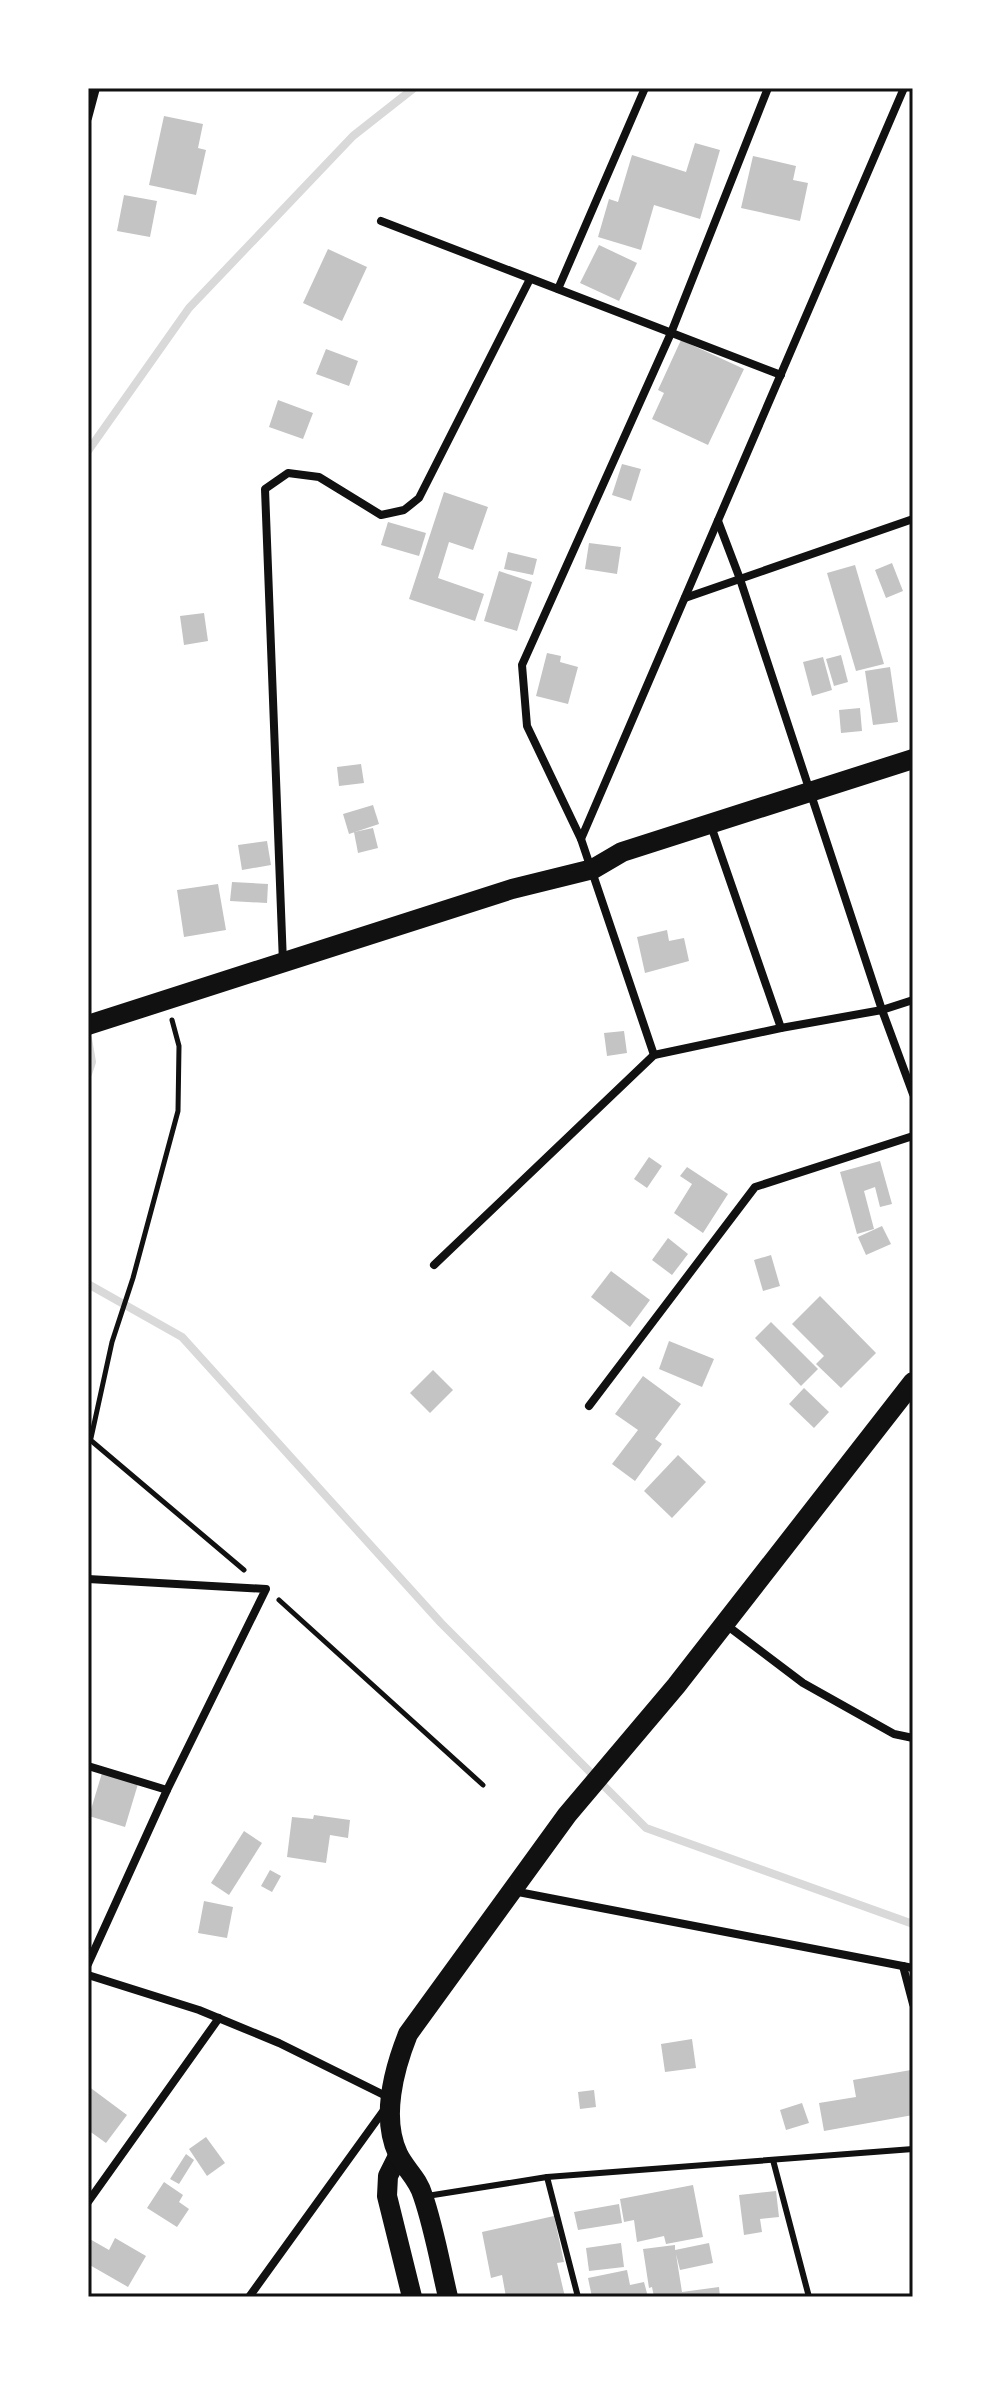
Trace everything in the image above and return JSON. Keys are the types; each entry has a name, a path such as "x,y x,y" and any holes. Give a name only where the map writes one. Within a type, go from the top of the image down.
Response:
{"main road":[{"path":"88,1025 512,889 593,869 622,852 913,759"},
{"path":"448,2297 424,2196 412,2172 398,2156 394,2137 392,2099 400,2055 408,2034 567,1815 676,1686 913,1382"},
{"path":"398,2156 388,2176 387,2196 412,2297"}],"street":[{"path":"88,118 96,88"},
{"path":"558,289 645,88"},
{"path":"654,1055 593,869 527,726 522,665 671,333 768,88"},
{"path":"581,839 904,88"},
{"path":"381,221 781,375"},
{"path":"283,963 265,489 288,473 319,477 381,515 404,510 419,498 530,279"},
{"path":"685,598 913,519"},
{"path":"718,521 913,1094"},
{"path":"710,822 781,1028"},
{"path":"434,1265 654,1055 882,1010 913,1000"},
{"path":"589,1406 755,1187 913,1136"},
{"path":"88,1579 266,1589 167,1790 88,1964"},
{"path":"725,1624 803,1683 894,1734 913,1738"},
{"path":"88,1766 167,1790"},
{"path":"512,1891 913,1968"},
{"path":"903,1966 913,2004"},
{"path":"88,1975 219,2018 279,2043 392,2099 249,2297"},
{"path":"88,2202 219,2018"}],"lane":[{"path":"424,2196 547,2177 913,2149"},
{"path":"773,2160 809,2297"},
{"path":"547,2177 578,2297"}],"path":[{"path":"167,1000 179,1046 178,1111 133,1278 112,1342 90,1438 266,1589 483,1785"}],"building":[{"path":"164,116 203,124 198,148 206,150 196,195 149,185"},
{"path":"695,143 720,150 700,219 654,205 641,250 598,237 609,199 618,202 632,155 686,172"},
{"path":"753,156 796,166 793,180 808,183 800,221 741,208"},
{"path":"124,195 157,201 150,237 117,231"},
{"path":"599,245 637,263 619,301 580,283"},
{"path":"328,249 367,267 342,321 303,303"},
{"path":"681,340 744,369 708,445 652,419 664,393 658,390"},
{"path":"326,349 358,361 349,386 316,374"},
{"path":"278,400 313,413 303,439 269,427"},
{"path":"622,464 641,469 631,501 612,495"},
{"path":"444,492 488,507 473,550 449,542 438,578 484,594 475,621 409,599"},
{"path":"388,522 426,533 419,556 381,545"},
{"path":"589,543 621,547 617,574 585,569"},
{"path":"508,552 537,559 533,575 504,569"},
{"path":"892,563 903,591 886,598 875,570"},
{"path":"855,565 884,664 856,671 827,573"},
{"path":"499,571 532,582 517,631 484,621"},
{"path":"204,613 208,641 184,645 180,616"},
{"path":"547,653 561,656 560,662 578,667 568,704 536,696"},
{"path":"841,655 848,682 834,686 826,659"},
{"path":"823,657 832,690 812,696 803,662"},
{"path":"890,667 898,722 873,725 865,671"},
{"path":"860,708 862,731 841,733 839,710"},
{"path":"361,764 364,783 339,786 337,767"},
{"path":"373,805 379,824 349,834 343,814"},
{"path":"373,828 378,848 358,853 354,832"},
{"path":"267,841 271,865 242,870 238,845"},
{"path":"232,882 268,884 267,903 230,901"},
{"path":"218,884 226,930 184,937 177,890"},
{"path":"667,930 669,941 684,938 689,961 645,973 637,937"},
{"path":"624,1031 627,1053 607,1056 604,1033"},
{"path":"649,1157 662,1166 647,1188 634,1179"},
{"path":"880,1161 892,1204 880,1207 875,1187 864,1191 874,1229 857,1234 840,1172"},
{"path":"687,1167 728,1194 703,1233 674,1213 692,1184 680,1176"},
{"path":"882,1226 891,1244 866,1255 858,1237"},
{"path":"668,1238 688,1254 672,1275 652,1260"},
{"path":"771,1255 780,1286 763,1291 754,1260"},
{"path":"611,1271 650,1300 630,1327 591,1297"},
{"path":"820,1296 876,1353 841,1388 816,1364 824,1356 792,1324"},
{"path":"771,1322 818,1369 801,1386 755,1338"},
{"path":"669,1341 714,1359 702,1387 659,1369"},
{"path":"433,1370 453,1390 430,1413 410,1393"},
{"path":"643,1376 681,1404 655,1439 662,1444 635,1481 612,1464 638,1430 615,1414"},
{"path":"804,1388 829,1412 814,1428 789,1404"},
{"path":"678,1455 706,1482 672,1518 644,1491"},
{"path":"102,1773 138,1784 125,1827 89,1816"},
{"path":"314,1815 350,1820 348,1838 330,1835 326,1863 287,1857 292,1817 313,1819"},
{"path":"244,1831 262,1843 229,1895 211,1883"},
{"path":"270,1870 281,1876 272,1892 261,1886"},
{"path":"204,1901 233,1907 227,1938 198,1933"},
{"path":"692,2039 696,2068 665,2072 661,2044"},
{"path":"911,2070 913,2115 824,2131 819,2103 856,2097 853,2080"},
{"path":"88,2086 127,2115 106,2143 88,2130"},
{"path":"594,2090 596,2107 580,2109 578,2092"},
{"path":"802,2103 809,2123 786,2130 780,2110"},
{"path":"206,2137 225,2163 207,2176 189,2149"},
{"path":"186,2154 194,2160 179,2184 170,2179"},
{"path":"164,2182 183,2195 179,2202 189,2209 177,2227 147,2208"},
{"path":"693,2185 703,2237 666,2244 664,2236 637,2242 634,2220 624,2222 620,2199"},
{"path":"776,2191 779,2217 760,2219 762,2232 744,2235 739,2195"},
{"path":"619,2204 622,2223 578,2230 574,2212"},
{"path":"554,2216 564,2262 557,2263 565,2297 506,2297 502,2275 491,2278 482,2232"},
{"path":"88,2238 109,2250 115,2238 146,2256 128,2287 88,2264"},
{"path":"621,2243 624,2267 589,2271 586,2248"},
{"path":"709,2243 713,2263 680,2270 676,2254 682,2292 719,2287 720,2297 654,2297 652,2287 649,2288 643,2249 675,2245 675,2250"},
{"path":"627,2270 630,2285 644,2282 648,2297 592,2297 588,2278"}],"waterway":[{"path":"88,451 189,308 353,136 414,88"},
{"path":"88,1039 92,1062 88,1074"},
{"path":"88,1284 182,1337 441,1623 646,1828 913,1924"}]}
